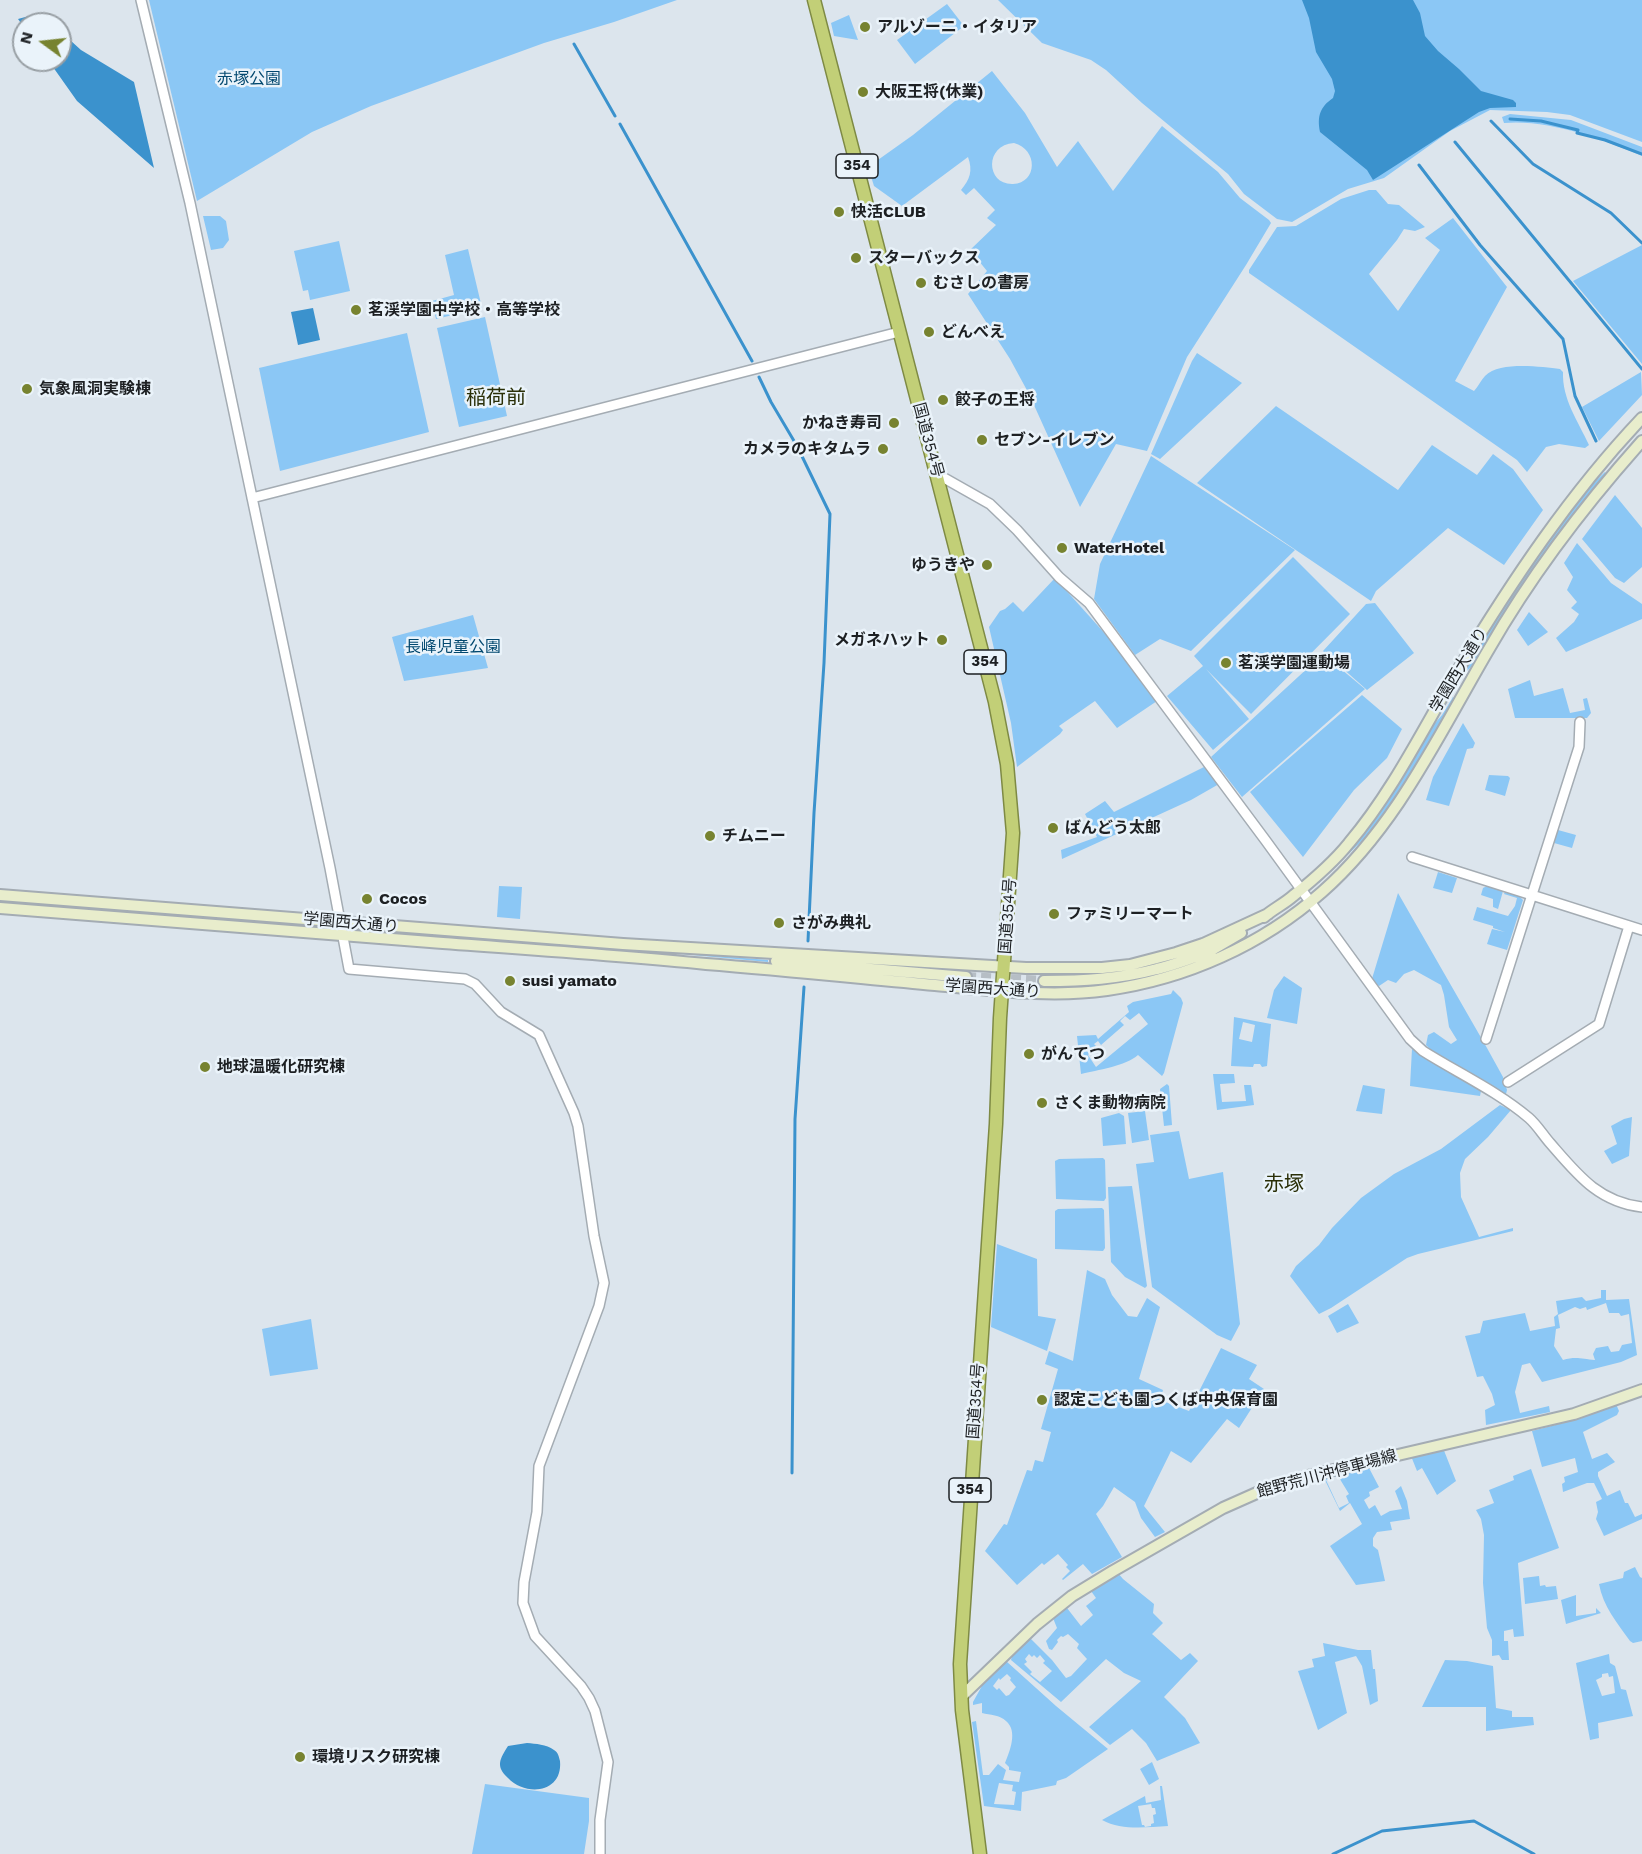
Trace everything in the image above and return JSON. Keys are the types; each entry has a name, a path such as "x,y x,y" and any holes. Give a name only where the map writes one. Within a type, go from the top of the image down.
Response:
{"highway":[{"name":"国道354号","path":"814,0 995,702 1007,764 1013,833 1002,990 996,1125 961,1633 961,1697 980,1854"}],"main road":[{"name":"学園西大通り","path":"1205,954 1255,925 1301,890 1330,864 1368,820 1389,789 1506,591 1534,549 1603,461 1642,418"},
{"name":"学園西大通り","path":"0,908 702,963 1002,990 1094,992 1164,978 1207,964 1234,952 1273,929 1310,902 1359,856 1382,828 1403,796 1521,596 1547,558 1642,441"},
{"name":"学園西大通り","path":"0,895 702,949 1004,968 1081,969 1130,965 1203,944 1268,914"},
{"name":"学園西大通り","path":"1044,981 1089,980 1160,969 1222,950 1260,932 1273,929"},
{"name":"学園西大通り","path":"702,949 714,953 811,965 966,977"},
{"name":"学園西大通り","path":"702,963 713,961 811,965"},
{"name":"館野荒川沖停車場線","path":"961,1697 1047,1615 1072,1596 1154,1547 1244,1498 1312,1475 1574,1414 1642,1390"}],"street":[{"path":"141,0 190,203 343,935 348,969 465,979 475,984 501,1012 539,1035 578,1126 594,1236 604,1283 599,1306 539,1466 537,1512 524,1582 523,1603 535,1636 581,1686 595,1712 608,1762 600,1820 600,1854"},
{"path":"252,498 899,332"},
{"path":"937,474 990,504 1059,577 1089,603 1410,1039 1423,1051 1514,1107 1531,1120 1570,1166 1601,1195 1617,1202 1642,1208"},
{"path":"1486,1039 1579,747 1580,722"},
{"path":"1412,857 1642,930"},
{"path":"1508,1082 1599,1024 1629,926"}],"green space":[{"name":"赤塚公園","path":"149,0 677,0 544,43 371,106 312,132 197,201"},
{"path":"998,0 1642,0 1642,142 1570,115 1490,110 1450,131 1384,178 1348,189 1292,222 1277,219 1244,194 1228,174 1106,70 1091,60 1042,43"},
{"path":"947,4 964,26 915,64 897,40"},
{"path":"849,15 858,40 834,36 831,23"},
{"path":"992,71 1025,113 1057,167 1078,141 1113,191 1162,126 1218,172 1240,198 1271,223 1187,357 1147,451 1116,444 1080,507 1029,394 1010,359 968,294 987,271 970,250 996,225 987,218 995,210 974,188 966,195 961,190 970,175 968,157 902,206 874,186 868,167 913,135","holes":["1014,143 1022,146 1031,158 1031,172 1021,182 1004,183 994,172 993,157 1004,145"]},
{"path":"1510,114 1571,120 1642,147 1642,156 1610,143 1556,127 1504,123 1502,117"},
{"path":"1376,190 1388,204 1399,205 1425,227 1415,231 1404,229 1369,274 1398,311 1440,250 1425,238 1453,218 1507,287 1455,381 1474,391 1485,376 1500,368 1521,366 1560,369 1563,372 1568,401 1589,445 1585,448 1559,444 1546,447 1527,472 1517,460 1249,273 1277,227 1296,226 1341,199"},
{"path":"203,216 220,216 226,221 229,240 223,248 211,250"},
{"path":"339,241 350,291 310,300 308,290 303,291 294,251"},
{"path":"1642,245 1642,364 1573,281"},
{"path":"468,249 482,308 436,319 432,301 454,295 445,255"},
{"path":"485,317 507,416 459,427 437,328"},
{"path":"407,333 429,432 280,471 259,368"},
{"path":"1197,353 1242,383 1160,459 1151,454"},
{"path":"1641,372 1642,395 1599,441 1582,407"},
{"path":"1276,406 1398,490 1432,445 1477,475 1493,454 1513,469 1543,510 1504,565 1448,528 1376,591 1371,601 1197,483"},
{"path":"1151,456 1295,550 1191,651 1160,639 1135,655 1094,599 1100,564"},
{"path":"1605,472 1607,474 1515,597 1457,687 1455,685 1506,599 1582,494"},
{"path":"1615,495 1642,528 1642,567 1624,583 1615,578 1582,539"},
{"path":"1577,543 1611,583 1642,604 1642,619 1566,652 1556,638 1574,622 1579,614 1571,608 1577,602 1567,590 1573,577 1564,563"},
{"path":"1293,557 1350,614 1251,714 1206,669 1249,719 1213,750 1167,696 1203,666 1194,656"},
{"path":"1055,578 1108,637 1157,701 1117,728 1095,701 1059,726 1063,730 1060,734 1017,767 1011,723 989,627 1000,611 1013,602 1023,612"},
{"path":"1375,603 1414,653 1367,690 1323,651 1366,604"},
{"path":"1529,612 1548,632 1528,646 1517,630"},
{"name":"長峰児童公園","path":"473,615 488,668 404,681 392,637"},
{"path":"1323,654 1365,689 1242,797 1211,757"},
{"path":"1530,680 1534,696 1563,688 1570,713 1585,710 1583,699 1587,698 1591,713 1587,718 1515,718 1508,689"},
{"path":"1362,695 1402,729 1387,758 1354,790 1303,857 1250,792"},
{"path":"1453,697 1455,699 1396,799 1375,828 1319,883 1318,881 1350,850 1373,821 1402,778 1429,730"},
{"path":"1463,723 1475,743 1473,748 1467,749 1449,806 1426,800 1433,777"},
{"path":"1206,766 1219,784 1191,800 1062,859 1061,850 1097,837 1085,814 1105,801 1114,812"},
{"path":"1489,775 1510,778 1505,796 1485,790"},
{"path":"1558,830 1576,835 1572,848 1554,843"},
{"path":"1438,872 1457,878 1452,893 1433,888"},
{"path":"499,886 522,887 520,919 497,917"},
{"path":"1487,886 1503,891 1498,909 1493,907 1493,899 1481,895 1483,888"},
{"path":"1505,892 1519,896 1523,900 1507,950 1487,944 1492,929 1505,932 1473,920 1477,907 1508,916 1517,898 1504,894"},
{"path":"1398,893 1503,1077 1506,1094 1426,1045 1428,1035 1434,1032 1451,1044 1457,1040 1449,1027 1441,985 1414,970 1404,974 1396,983 1388,980 1379,986 1371,982"},
{"path":"405,932 605,946 603,951 437,938"},
{"path":"659,951 768,960 768,962 661,952"},
{"path":"1284,976 1302,988 1297,1024 1267,1018 1274,990"},
{"path":"1173,990 1183,1003 1162,1076 1138,1055 1119,1065 1081,1074 1077,1036 1096,1035 1098,1039 1129,1012 1127,1006 1133,1002 1171,994","holes":["1139,1013 1148,1024 1096,1067 1088,1055 1096,1046 1094,1044 1098,1041 1101,1045 1124,1025 1120,1021 1125,1016 1130,1020"]},
{"path":"1234,1017 1271,1024 1267,1066 1254,1064 1253,1067 1231,1066","holes":["1243,1022 1255,1025 1252,1042 1239,1039"]},
{"path":"1412,1049 1481,1091 1480,1096 1410,1086"},
{"path":"1213,1074 1234,1074 1235,1083 1220,1084 1222,1102 1246,1101 1244,1085 1251,1085 1254,1105 1217,1110"},
{"path":"1167,1084 1172,1125 1164,1126 1160,1089"},
{"path":"1363,1085 1385,1089 1382,1114 1356,1111"},
{"path":"1500,1105 1511,1110 1465,1159 1460,1173 1461,1197 1479,1237 1513,1228 1513,1231 1407,1258 1319,1314 1290,1276 1296,1266 1319,1245 1361,1198 1394,1174 1441,1149"},
{"path":"1145,1111 1149,1140 1132,1143 1128,1113"},
{"path":"1119,1113 1124,1116 1126,1144 1103,1146 1101,1118"},
{"path":"1632,1117 1629,1156 1612,1164 1604,1151 1617,1144 1611,1126"},
{"path":"1179,1131 1189,1179 1223,1172 1240,1324 1231,1341 1217,1335 1152,1287 1136,1164 1154,1162 1150,1135"},
{"path":"1103,1158 1105,1160 1106,1198 1104,1201 1056,1199 1055,1161"},
{"path":"1132,1186 1147,1286 1145,1288 1125,1277 1111,1262 1108,1187"},
{"path":"1102,1208 1104,1210 1105,1248 1103,1251 1055,1249 1055,1211 1058,1209"},
{"path":"997,1244 1037,1259 1038,1316 1056,1319 1047,1351 991,1327"},
{"path":"1087,1270 1105,1279 1112,1295 1128,1316 1137,1317 1147,1298 1160,1307 1139,1379 1163,1390 1160,1400 1189,1411 1221,1348 1257,1365 1249,1379 1264,1389 1239,1428 1227,1419 1191,1463 1171,1451 1144,1506 1165,1532 1155,1537 1141,1518 1135,1502 1114,1487 1096,1514 1122,1557 1092,1574 1083,1564 1063,1580 1070,1571 1066,1567 1068,1565 1058,1554 1044,1565 1042,1563 1017,1585 985,1551 1004,1524 1007,1525 1027,1470 1032,1471 1035,1460 1043,1462 1051,1432 1041,1429 1058,1369 1045,1364 1049,1351 1073,1361"},
{"path":"1601,1290 1606,1290 1606,1300 1629,1299 1637,1355 1621,1362 1542,1382 1530,1363 1522,1365 1515,1392 1520,1413 1549,1406 1550,1412 1486,1425 1485,1410 1495,1405 1483,1376 1477,1377 1465,1336 1480,1333 1483,1321 1525,1313 1530,1331 1555,1326 1554,1317 1558,1314 1556,1301 1582,1297 1586,1301 1601,1298","holes":["1606,1303 1609,1313 1619,1313 1621,1316 1629,1314 1632,1343 1622,1345 1619,1351 1611,1352 1608,1346 1596,1348 1593,1354 1595,1360 1575,1358 1563,1360 1554,1346 1556,1329 1560,1328 1558,1315 1575,1307 1580,1309 1586,1307 1587,1310"]},
{"path":"1348,1304 1359,1323 1337,1333 1328,1316"},
{"path":"311,1319 318,1369 270,1376 262,1329"},
{"path":"1616,1404 1619,1411 1617,1415 1583,1432 1592,1459 1607,1453 1615,1462 1598,1472 1607,1496 1620,1490 1625,1503 1628,1503 1635,1517 1642,1514 1642,1519 1604,1536 1596,1519 1598,1512 1596,1502 1602,1499 1594,1483 1587,1483 1563,1492 1564,1477 1578,1472 1575,1458 1542,1467 1532,1431 1582,1418"},
{"path":"1443,1448 1456,1481 1437,1495 1422,1468 1417,1471 1411,1456"},
{"path":"1369,1468 1379,1487 1369,1492 1370,1496 1364,1500 1369,1509 1375,1505 1381,1516 1390,1511 1402,1509 1395,1491 1401,1486 1407,1501 1410,1519 1390,1522 1392,1530 1377,1532 1373,1538 1373,1546 1378,1550 1385,1581 1356,1585 1330,1546 1362,1524 1350,1503 1340,1511 1323,1476","holes":["1338,1476 1349,1494 1346,1496 1349,1503 1339,1508 1326,1480"]},
{"path":"1531,1469 1559,1548 1518,1563 1524,1636 1514,1637 1513,1629 1504,1631 1504,1641 1508,1641 1509,1660 1502,1660 1499,1655 1492,1656 1492,1640 1487,1628 1483,1583 1484,1535 1481,1519 1476,1510 1494,1503 1489,1490 1514,1480 1513,1476"},
{"path":"1635,1567 1642,1578 1642,1641 1633,1643 1611,1614 1599,1584 1623,1578 1624,1572"},
{"path":"1118,1573 1154,1604 1153,1613 1163,1623 1152,1634 1181,1660 1190,1653 1198,1661 1164,1697 1185,1718 1200,1743 1157,1761 1146,1743 1132,1729 1110,1745 1089,1727 1141,1681 1124,1673 1106,1659 1061,1702 1011,1660 1012,1656 1030,1638 1066,1678 1071,1676 1087,1659 1077,1648 1079,1644 1068,1634 1057,1640 1052,1650 1049,1649 1046,1641 1057,1628 1053,1618 1067,1608 1081,1626 1093,1615 1086,1606 1096,1598 1091,1591","holes":["1029,1654 1032,1657 1034,1655 1037,1658 1040,1655 1045,1661 1043,1663 1052,1671 1040,1682 1030,1674 1032,1672 1024,1664"]},
{"path":"1539,1576 1540,1586 1556,1586 1558,1599 1525,1604 1523,1578"},
{"path":"1576,1595 1576,1616 1596,1613 1596,1608 1601,1613 1566,1624 1561,1600"},
{"path":"1323,1643 1358,1650 1371,1650 1378,1701 1370,1705 1362,1666 1356,1656 1335,1662 1347,1713 1318,1730 1298,1671 1314,1667 1312,1659 1325,1656"},
{"path":"1609,1654 1610,1663 1615,1666 1621,1689 1626,1690 1633,1716 1598,1723 1599,1738 1590,1740 1576,1663","holes":["1608,1673 1609,1677 1613,1676 1615,1693 1602,1696 1596,1680 1602,1677 1602,1674"]},
{"path":"1445,1660 1493,1666 1496,1708 1512,1711 1512,1717 1533,1717 1534,1725 1486,1731 1486,1707 1422,1707"},
{"path":"1006,1661 1108,1749 1066,1778 1057,1781 1056,1785 1022,1792 1021,1811 984,1806 972,1722 976,1721 983,1775 989,1775 998,1764 1006,1770 1003,1780 1019,1782 1021,1772 1009,1770 1005,1763 1012,1741 1010,1725 995,1715 982,1713 982,1703 973,1705 983,1684","holes":["1007,1674 1016,1687 1006,1696 999,1688 997,1690 993,1686 999,1678 1000,1680","999,1783 1013,1785 1012,1791 1016,1792 1014,1805 994,1804"]},
{"path":"1152,1762 1159,1779 1149,1785 1140,1769"},
{"path":"485,1784 589,1798 589,1821 584,1854 472,1854"},
{"path":"1160,1786 1162,1786 1168,1826 1146,1827 1154,1823 1153,1815 1156,1814 1151,1804 1138,1806 1142,1825 1145,1827 1118,1826 1102,1820 1145,1796 1146,1803 1161,1800"}],"shaded area":[{"path":"1302,0 1413,0 1420,13 1425,36 1438,51 1481,91 1513,100 1516,107 1490,108 1479,112 1373,180 1367,170 1320,132 1320,112 1333,98 1335,91 1332,79 1316,52 1309,18"},
{"path":"72,42 81,50 134,82 154,168 77,101 56,72 72,72"},
{"path":"313,308 320,340 298,345 291,312"},
{"path":"527,1743 548,1747 557,1753 560,1761 556,1780 542,1789 524,1788 508,1778 501,1770 500,1762 508,1746"}],"waterway":[{"path":"574,44 615,116"},
{"path":"1510,119 1541,121 1578,130 1577,133 1605,140 1642,154"},
{"path":"1491,121 1533,164 1611,213 1642,243"},
{"path":"620,124 752,361"},
{"path":"1455,142 1642,369"},
{"path":"1419,165 1480,245 1563,339 1575,396 1596,441"},
{"path":"759,377 797,446 830,514 808,941"},
{"path":"792,1473 795,1119 804,987"},
{"path":"1333,1854 1382,1831 1474,1821 1534,1854"}],"tunnel":[{"path":"966,977 1044,981"}],"place":[{"name":"アルゾーニ・イタリア","path":"865,27"},
{"name":"大阪王将(休業)","path":"863,92"},
{"name":"快活CLUB","path":"839,212"},
{"name":"スターバックス","path":"856,258"},
{"name":"むさしの書房","path":"921,283"},
{"name":"茗渓学園中学校・高等学校","path":"356,310"},
{"name":"どんべえ","path":"929,332"},
{"name":"気象風洞実験棟","path":"27,389"},
{"name":"餃子の王将","path":"943,400"},
{"name":"かねき寿司","path":"894,423"},
{"name":"セブン-イレブン","path":"982,440"},
{"name":"カメラのキタムラ","path":"883,449"},
{"name":"WaterHotel","path":"1062,548"},
{"name":"ゆうきや","path":"987,565"},
{"name":"メガネハット","path":"942,640"},
{"name":"茗渓学園運動場","path":"1226,663"},
{"name":"ばんどう太郎","path":"1053,828"},
{"name":"チムニー","path":"710,836"},
{"name":"Cocos","path":"367,899"},
{"name":"ファミリーマート","path":"1054,914"},
{"name":"さがみ典礼","path":"779,923"},
{"name":"susi yamato","path":"510,981"},
{"name":"がんてつ","path":"1029,1054"},
{"name":"地球温暖化研究棟","path":"205,1067"},
{"name":"さくま動物病院","path":"1042,1103"},
{"name":"認定こども園つくば中央保育園","path":"1042,1400"},
{"name":"環境リスク研究棟","path":"300,1757"}],"district":[{"name":"稲荷前","path":"496,398"},
{"name":"赤塚","path":"1284,1184"}]}
